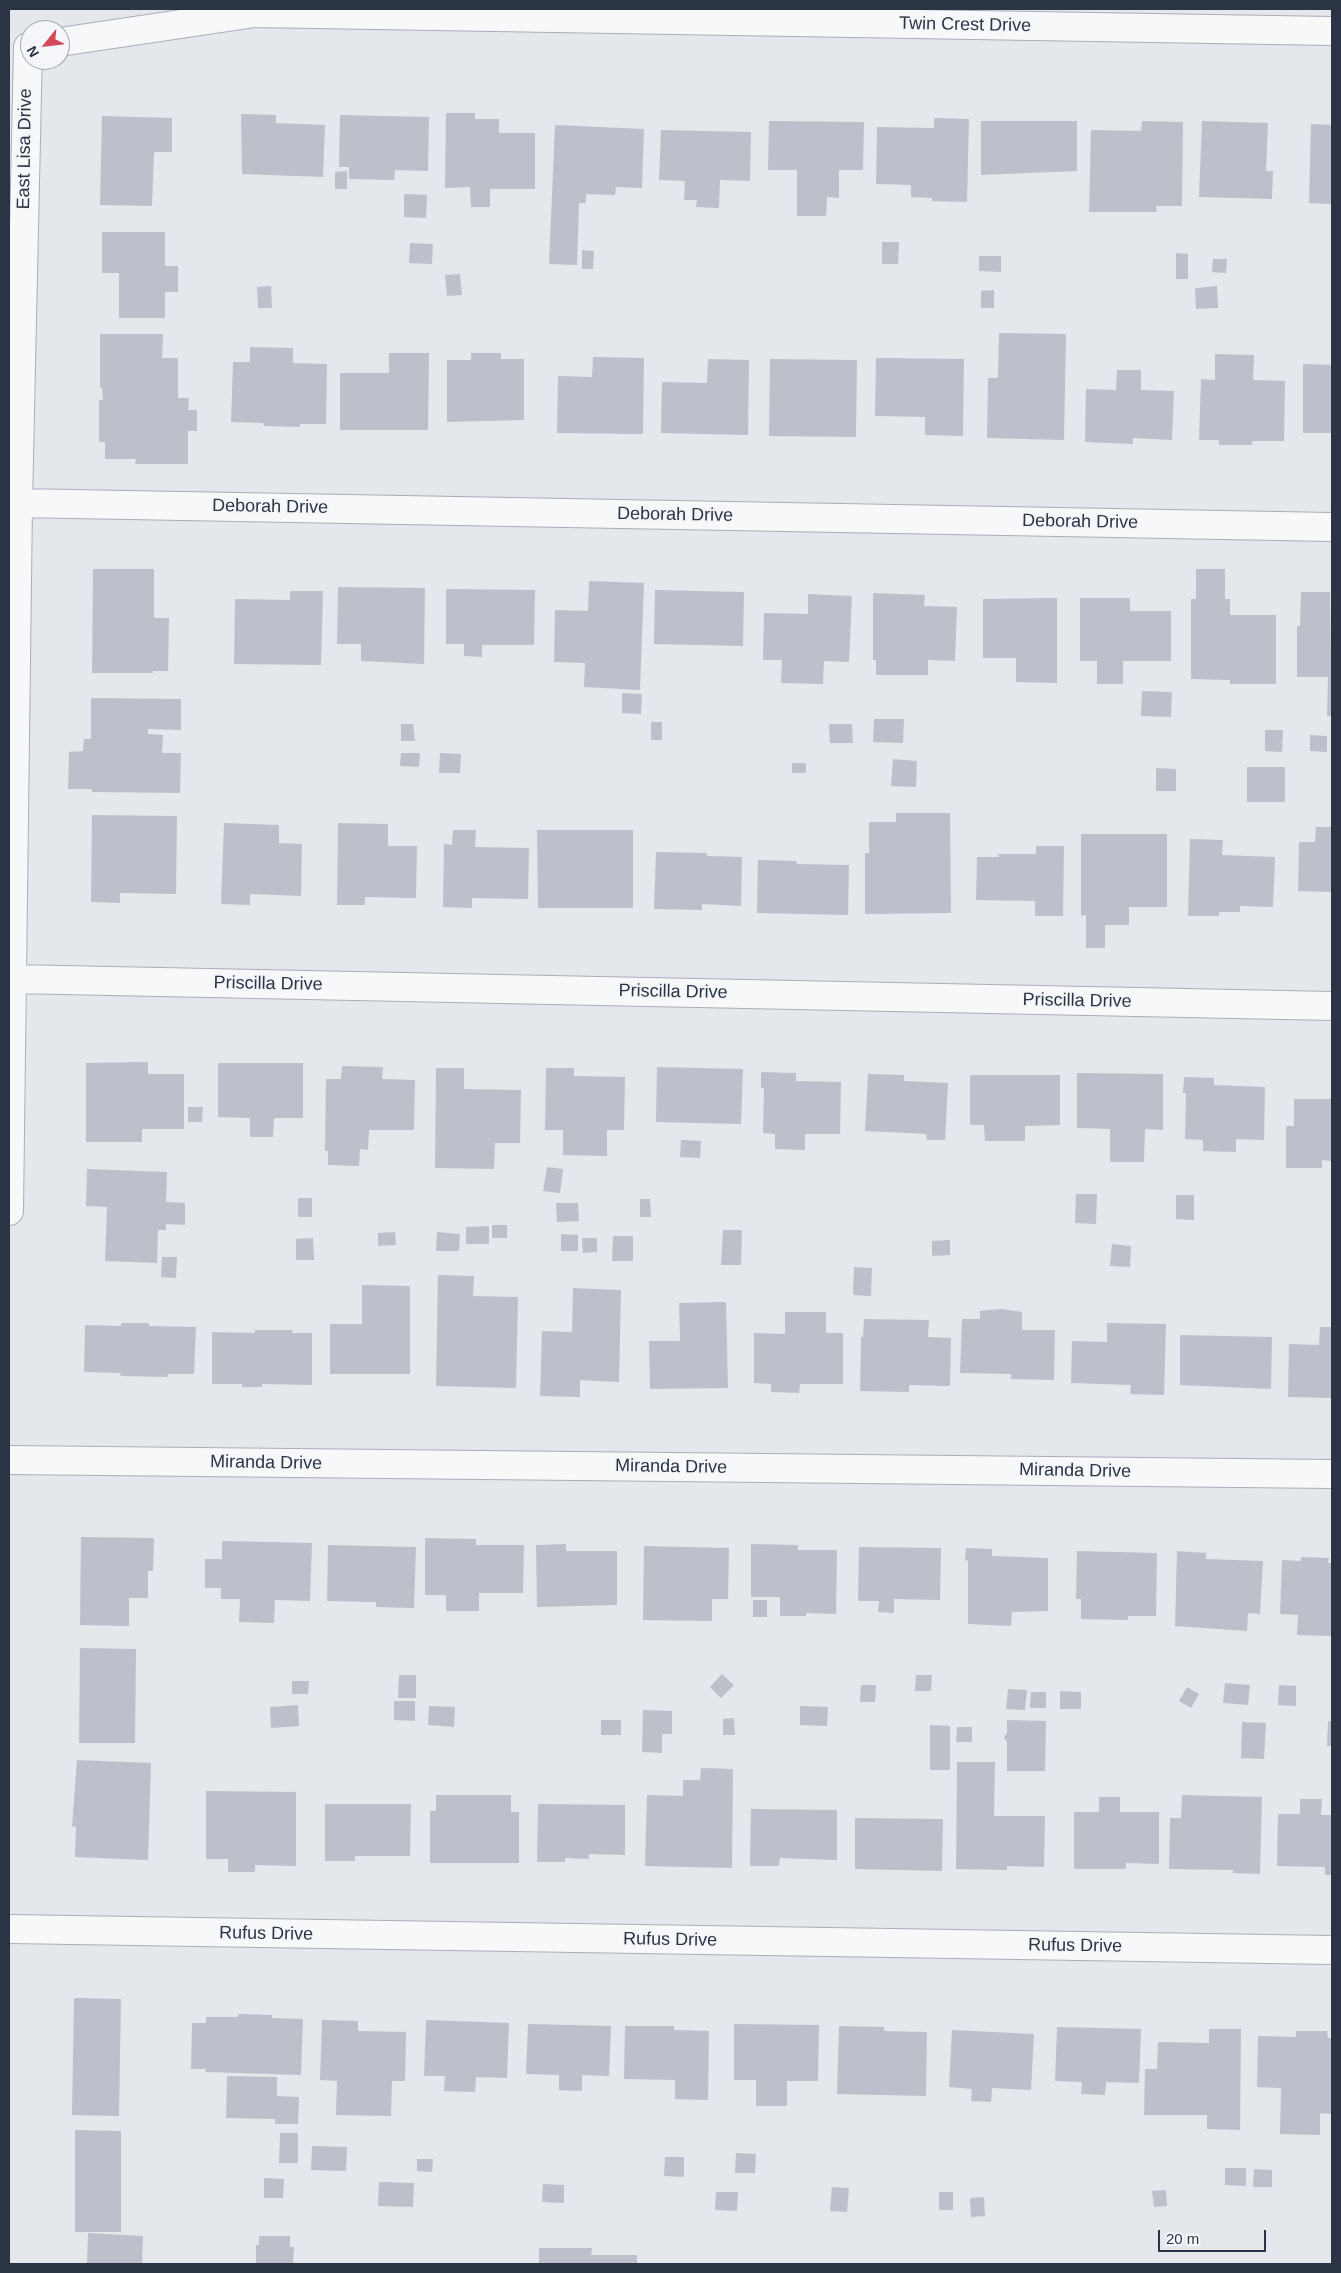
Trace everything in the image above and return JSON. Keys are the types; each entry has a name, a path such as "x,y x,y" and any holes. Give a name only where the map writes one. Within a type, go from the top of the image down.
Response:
{"street":[{"name":"Twin Crest Drive","path":"70,41 254,13 1332,31"},
{"name":"East Lisa Drive","path":"9,1211 22,70"},
{"name":"Deborah Drive","path":"18,503 1332,527"},
{"name":"Priscilla Drive","path":"13,979 1332,1006"},
{"name":"Miranda Drive","path":"9,1460 1332,1474"},
{"name":"Rufus Drive","path":"9,1929 1332,1950"}],"building":[{"path":"446,113 475,113 475,119 499,119 499,133 535,133 535,189 490,189 490,207 471,207 470,187 445,188"},
{"path":"241,114 276,115 276,123 325,125 323,177 242,174"},
{"path":"340,115 429,117 428,171 395,170 394,180 349,179 349,167 339,167"},
{"path":"102,116 172,118 172,152 154,152 152,206 100,205"},
{"path":"934,118 969,119 967,202 932,201 932,198 911,197 911,185 876,184 877,127 934,128"},
{"path":"769,121 864,122 863,170 839,170 839,198 827,197 826,216 797,216 797,170 768,170"},
{"path":"981,121 1077,121 1077,171 981,175"},
{"path":"1142,121 1183,122 1182,206 1156,206 1157,212 1089,212 1091,130 1141,131"},
{"path":"1202,121 1268,123 1266,171 1273,171 1272,199 1199,197"},
{"path":"1311,124 1332,125 1332,204 1309,203"},
{"path":"555,125 644,129 642,188 616,187 615,195 586,194 586,203 579,203 577,265 549,264"},
{"path":"661,130 751,132 750,181 720,180 719,208 696,207 697,200 684,200 685,181 659,180"},
{"path":"347,171 347,189 335,189 335,172"},
{"path":"404,194 427,195 426,218 404,217"},
{"path":"102,232 165,232 165,266 178,266 178,292 165,292 165,318 119,318 119,273 102,273"},
{"path":"882,242 899,242 898,264 882,264"},
{"path":"410,243 433,244 432,264 409,263"},
{"path":"582,250 594,251 593,269 582,269"},
{"path":"1176,253 1188,254 1188,279 1176,279"},
{"path":"979,256 1001,256 1001,272 979,271"},
{"path":"1213,259 1227,259 1226,273 1212,272"},
{"path":"460,274 462,295 447,296 445,275"},
{"path":"271,286 272,308 258,308 257,287"},
{"path":"1217,286 1218,308 1196,309 1195,288"},
{"path":"994,290 994,308 981,308 981,291"},
{"path":"999,333 1066,334 1064,440 987,438 988,378 998,378"},
{"path":"100,334 163,334 162,358 178,358 178,398 189,398 188,410 197,410 197,431 188,431 188,464 135,464 136,459 105,459 105,442 99,442 99,400 103,400 102,388 100,388"},
{"path":"250,347 293,348 293,363 327,364 326,424 300,424 300,427 264,426 263,423 231,422 233,362 250,362"},
{"path":"389,353 429,353 428,430 340,430 340,373 389,373"},
{"path":"471,353 501,353 501,359 524,359 524,420 447,422 447,360 471,360"},
{"path":"1215,354 1254,355 1253,380 1285,381 1284,441 1252,441 1252,445 1219,445 1219,440 1199,440 1201,379 1215,380"},
{"path":"593,357 644,358 643,434 557,433 558,376 592,377"},
{"path":"876,358 964,359 963,436 925,435 925,417 875,416"},
{"path":"708,359 749,360 748,435 661,433 662,382 707,383"},
{"path":"770,359 857,360 856,437 769,436"},
{"path":"1303,364 1332,365 1332,433 1303,433"},
{"path":"1117,370 1141,370 1141,390 1174,391 1172,440 1133,438 1133,444 1085,442 1086,389 1116,390"},
{"path":"93,569 154,569 154,618 169,618 168,671 153,671 153,673 92,673"},
{"path":"1196,569 1225,569 1225,599 1230,599 1230,615 1276,615 1276,684 1230,684 1230,680 1191,679 1191,599 1196,599"},
{"path":"589,581 644,583 640,690 584,687 585,663 554,662 555,610 588,611"},
{"path":"338,587 425,588 424,664 361,661 361,644 337,644"},
{"path":"446,589 535,590 534,645 482,645 482,657 464,656 464,644 446,644"},
{"path":"655,590 744,592 743,646 654,644"},
{"path":"290,591 323,591 321,665 234,664 235,599 290,600"},
{"path":"1301,592 1330,592 1332,716 1327,716 1328,677 1297,677 1297,626 1300,626"},
{"path":"873,593 925,595 924,606 957,607 955,661 928,660 928,675 876,675 876,660 873,660"},
{"path":"808,594 852,596 849,662 824,661 823,684 781,683 782,660 763,660 764,613 808,614"},
{"path":"1057,598 1057,683 1016,682 1016,658 983,658 983,599"},
{"path":"1080,598 1130,598 1130,611 1171,611 1171,661 1123,661 1123,684 1097,684 1097,661 1080,661"},
{"path":"1142,691 1172,692 1171,717 1141,716"},
{"path":"622,693 642,694 641,714 622,713"},
{"path":"91,698 181,699 181,730 148,729 148,734 163,735 162,753 181,753 180,793 92,792 92,789 68,789 69,752 83,751 84,739 91,739"},
{"path":"874,719 904,719 903,743 873,742"},
{"path":"651,722 662,722 662,740 651,740"},
{"path":"401,724 413,724 415,741 401,741"},
{"path":"829,724 852,724 853,743 830,743"},
{"path":"1265,730 1283,730 1282,752 1265,751"},
{"path":"1310,735 1327,736 1327,752 1310,751"},
{"path":"401,753 420,753 419,767 400,766"},
{"path":"440,753 461,754 460,773 439,773"},
{"path":"893,759 917,761 916,787 891,786"},
{"path":"792,763 806,763 806,773 792,773"},
{"path":"1247,767 1285,767 1285,802 1247,802"},
{"path":"1156,768 1176,769 1176,791 1156,791"},
{"path":"896,813 950,813 951,913 865,914 865,853 869,853 869,822 896,822"},
{"path":"92,815 177,816 176,894 120,893 120,903 91,902"},
{"path":"224,823 279,825 279,843 302,844 301,896 250,894 250,905 221,904"},
{"path":"338,823 388,824 388,846 417,846 416,898 365,897 365,905 337,905"},
{"path":"1316,827 1332,827 1332,892 1298,891 1299,842 1315,842"},
{"path":"453,830 476,830 475,847 529,848 528,899 472,898 472,908 443,907 444,844 452,845"},
{"path":"537,830 633,830 633,908 538,908"},
{"path":"1081,834 1167,834 1167,907 1129,907 1129,925 1105,925 1105,948 1086,948 1086,915 1081,916"},
{"path":"1190,839 1223,840 1222,855 1275,857 1273,907 1240,906 1240,912 1219,912 1219,916 1188,916"},
{"path":"1036,846 1064,846 1063,916 1035,916 1035,901 976,900 977,857 999,857 998,854 1036,854"},
{"path":"656,852 707,853 707,856 742,857 741,906 702,904 702,910 654,909"},
{"path":"758,860 796,861 797,864 849,865 848,915 757,913"},
{"path":"148,1062 148,1074 184,1074 184,1129 142,1129 142,1142 86,1142 86,1063"},
{"path":"218,1063 303,1063 303,1118 274,1118 273,1137 250,1137 250,1118 218,1117"},
{"path":"342,1066 383,1067 382,1079 415,1080 414,1130 369,1130 368,1150 360,1149 359,1166 328,1165 328,1151 325,1151 326,1079 341,1079"},
{"path":"657,1067 743,1069 741,1124 656,1122"},
{"path":"436,1068 464,1068 464,1089 521,1090 520,1143 495,1143 494,1169 435,1168"},
{"path":"546,1068 574,1068 574,1076 625,1077 624,1130 607,1130 607,1156 563,1155 563,1130 545,1130"},
{"path":"761,1072 796,1073 796,1081 841,1082 840,1134 805,1134 805,1150 775,1149 775,1134 763,1133 764,1088 761,1088"},
{"path":"1077,1073 1163,1074 1163,1130 1145,1129 1144,1162 1110,1162 1110,1129 1077,1128"},
{"path":"868,1074 904,1075 904,1081 948,1083 945,1140 927,1140 926,1134 865,1131"},
{"path":"970,1075 1060,1075 1060,1125 1025,1126 1025,1141 985,1141 984,1125 970,1125"},
{"path":"1184,1077 1214,1078 1214,1085 1265,1087 1264,1140 1236,1139 1236,1152 1203,1151 1203,1140 1185,1139 1186,1093 1183,1093"},
{"path":"1294,1099 1332,1099 1332,1161 1322,1160 1322,1168 1286,1168 1286,1126 1294,1126"},
{"path":"188,1107 203,1107 202,1122 188,1122"},
{"path":"681,1140 701,1141 700,1158 680,1157"},
{"path":"547,1167 563,1169 560,1193 543,1191"},
{"path":"87,1169 167,1172 166,1202 185,1203 185,1225 166,1224 166,1230 158,1230 157,1263 105,1261 107,1207 86,1206"},
{"path":"1076,1194 1097,1194 1096,1224 1075,1223"},
{"path":"1176,1195 1194,1195 1194,1220 1176,1219"},
{"path":"298,1198 312,1198 312,1217 298,1217"},
{"path":"640,1199 650,1199 651,1217 640,1217"},
{"path":"556,1203 578,1203 579,1221 557,1222"},
{"path":"492,1225 507,1225 507,1238 492,1238"},
{"path":"489,1226 489,1244 466,1244 466,1227"},
{"path":"723,1230 742,1230 741,1265 721,1265"},
{"path":"395,1232 396,1245 378,1246 378,1233"},
{"path":"437,1232 460,1234 459,1251 436,1251"},
{"path":"561,1234 578,1235 578,1251 561,1251"},
{"path":"613,1236 633,1236 633,1261 612,1261"},
{"path":"313,1238 314,1260 296,1260 296,1239"},
{"path":"582,1238 597,1238 597,1252 583,1253"},
{"path":"950,1240 950,1255 932,1256 932,1241"},
{"path":"1112,1244 1131,1246 1130,1267 1110,1266"},
{"path":"162,1257 177,1257 176,1278 161,1277"},
{"path":"854,1267 872,1268 871,1296 853,1295"},
{"path":"438,1275 474,1276 473,1296 518,1297 516,1388 436,1386"},
{"path":"362,1285 410,1286 410,1374 330,1374 330,1324 362,1324"},
{"path":"573,1288 621,1290 619,1382 580,1380 580,1397 540,1396 542,1331 572,1332"},
{"path":"726,1302 728,1388 650,1389 649,1341 680,1341 679,1303"},
{"path":"1001,1309 1022,1312 1022,1330 1055,1330 1054,1380 1011,1379 1011,1374 960,1373 962,1319 980,1319 980,1311"},
{"path":"785,1312 826,1312 826,1333 843,1333 843,1384 800,1384 799,1393 771,1392 771,1384 754,1383 754,1333 785,1334"},
{"path":"864,1319 929,1320 928,1337 951,1338 950,1386 909,1385 909,1392 860,1391 861,1337 863,1337"},
{"path":"121,1323 149,1323 149,1326 196,1327 194,1374 168,1374 167,1377 120,1376 121,1373 84,1372 85,1325 121,1326"},
{"path":"1107,1323 1166,1324 1164,1395 1130,1394 1131,1385 1071,1383 1072,1341 1107,1342"},
{"path":"1320,1327 1332,1327 1332,1398 1288,1397 1289,1344 1319,1345"},
{"path":"255,1330 293,1330 292,1333 312,1333 312,1385 262,1384 262,1387 242,1387 242,1384 212,1384 212,1332 255,1333"},
{"path":"1180,1335 1272,1337 1271,1389 1180,1385"},
{"path":"81,1537 154,1538 153,1571 148,1571 148,1598 129,1598 129,1626 80,1625"},
{"path":"425,1538 476,1539 476,1545 524,1545 523,1593 479,1593 479,1611 446,1611 446,1595 425,1595"},
{"path":"222,1541 312,1543 310,1601 275,1600 274,1623 239,1622 240,1599 221,1599 221,1588 205,1588 205,1559 222,1559"},
{"path":"566,1544 566,1551 617,1551 617,1605 537,1607 536,1545"},
{"path":"751,1544 798,1545 798,1550 837,1550 836,1614 806,1613 806,1616 780,1616 780,1597 751,1597"},
{"path":"328,1545 416,1547 414,1608 376,1607 376,1602 327,1601"},
{"path":"644,1546 729,1548 728,1599 712,1599 712,1621 643,1620"},
{"path":"859,1547 941,1548 940,1600 894,1599 894,1613 878,1612 879,1601 858,1601"},
{"path":"966,1548 992,1549 992,1556 1048,1558 1048,1611 1012,1612 1011,1626 968,1624 968,1561 965,1560"},
{"path":"1077,1551 1157,1553 1156,1616 1128,1616 1128,1620 1081,1619 1081,1599 1076,1599"},
{"path":"1177,1551 1206,1553 1206,1559 1263,1561 1260,1614 1248,1613 1247,1631 1175,1626"},
{"path":"1301,1557 1329,1558 1328,1563 1332,1563 1332,1636 1297,1635 1298,1615 1280,1614 1282,1560 1301,1561"},
{"path":"753,1600 767,1600 767,1617 753,1617"},
{"path":"80,1648 136,1649 135,1743 79,1743"},
{"path":"722,1674 734,1685 721,1698 710,1687"},
{"path":"399,1675 416,1675 416,1698 398,1698"},
{"path":"916,1675 932,1675 931,1691 915,1691"},
{"path":"292,1681 309,1681 308,1694 292,1694"},
{"path":"1225,1683 1250,1685 1248,1705 1223,1703"},
{"path":"861,1685 876,1685 875,1702 860,1702"},
{"path":"1279,1685 1296,1686 1296,1706 1278,1705"},
{"path":"1187,1687 1199,1694 1191,1708 1179,1701"},
{"path":"1008,1689 1027,1690 1025,1710 1006,1709"},
{"path":"1060,1691 1081,1692 1081,1709 1060,1709"},
{"path":"1031,1692 1046,1692 1046,1708 1030,1708"},
{"path":"394,1701 415,1701 415,1721 394,1720"},
{"path":"298,1705 299,1726 271,1728 270,1707"},
{"path":"429,1706 455,1707 454,1727 428,1725"},
{"path":"800,1706 828,1707 827,1726 800,1725"},
{"path":"643,1710 672,1711 672,1734 662,1734 662,1753 642,1752"},
{"path":"734,1718 735,1735 723,1735 723,1719"},
{"path":"601,1720 621,1720 621,1735 601,1735"},
{"path":"1007,1720 1046,1721 1045,1771 1007,1771 1007,1742 1004,1738 1007,1733"},
{"path":"1328,1721 1332,1721 1332,1746 1327,1746"},
{"path":"1242,1722 1266,1723 1264,1759 1241,1758"},
{"path":"930,1725 950,1726 950,1770 930,1770"},
{"path":"957,1727 972,1727 972,1742 956,1742"},
{"path":"77,1760 151,1763 148,1860 75,1857 76,1826 72,1827"},
{"path":"957,1762 995,1762 994,1816 1045,1816 1044,1867 1007,1866 1007,1870 956,1869"},
{"path":"701,1768 733,1769 732,1868 645,1866 647,1795 683,1796 683,1780 700,1780"},
{"path":"206,1791 296,1792 296,1866 255,1865 255,1872 228,1872 228,1859 206,1859"},
{"path":"436,1795 511,1795 511,1812 519,1812 519,1863 430,1863 430,1811 436,1811"},
{"path":"1182,1795 1262,1797 1260,1874 1233,1873 1233,1870 1169,1869 1170,1818 1181,1818"},
{"path":"1099,1797 1120,1797 1120,1812 1159,1812 1159,1864 1126,1863 1126,1869 1074,1869 1074,1812 1099,1812"},
{"path":"1300,1799 1322,1799 1321,1815 1332,1815 1332,1875 1325,1875 1325,1867 1277,1866 1278,1814 1300,1814"},
{"path":"325,1804 411,1804 410,1856 355,1856 355,1861 325,1861"},
{"path":"538,1804 625,1805 625,1855 589,1854 589,1859 565,1858 565,1862 537,1862"},
{"path":"751,1809 837,1810 837,1860 780,1858 779,1866 750,1866"},
{"path":"855,1818 943,1819 942,1871 855,1869"},
{"path":"74,1998 121,1999 119,2116 72,2115"},
{"path":"238,2014 272,2015 272,2018 303,2019 301,2075 205,2072 206,2069 191,2069 192,2023 206,2023 206,2017 238,2017"},
{"path":"322,2020 358,2021 358,2031 406,2032 405,2081 392,2081 391,2116 336,2115 337,2081 320,2080"},
{"path":"426,2020 509,2023 507,2078 476,2077 475,2092 444,2091 445,2076 424,2076"},
{"path":"528,2024 611,2026 609,2076 582,2075 582,2091 559,2090 559,2075 526,2074"},
{"path":"734,2024 819,2025 818,2081 787,2081 787,2106 756,2106 756,2080 734,2080"},
{"path":"625,2026 674,2026 674,2030 709,2031 708,2100 675,2099 675,2080 624,2079"},
{"path":"839,2026 884,2027 884,2031 927,2032 926,2096 837,2094"},
{"path":"1057,2027 1141,2029 1139,2083 1106,2082 1105,2095 1081,2094 1082,2082 1055,2081"},
{"path":"1209,2029 1241,2029 1240,2130 1207,2129 1207,2115 1144,2115 1145,2069 1157,2069 1158,2042 1209,2043"},
{"path":"952,2030 1034,2034 1031,2090 992,2088 991,2102 971,2101 972,2089 949,2087"},
{"path":"1296,2031 1327,2031 1328,2038 1332,2038 1332,2114 1320,2113 1320,2135 1280,2134 1281,2088 1257,2087 1258,2036 1296,2037"},
{"path":"227,2076 277,2077 277,2096 299,2097 298,2124 275,2124 275,2119 226,2118"},
{"path":"75,2130 121,2131 121,2232 75,2232"},
{"path":"280,2133 298,2133 298,2163 279,2163"},
{"path":"312,2146 347,2147 346,2171 311,2170"},
{"path":"736,2153 756,2154 755,2173 735,2173"},
{"path":"665,2157 684,2157 684,2177 664,2176"},
{"path":"417,2159 433,2159 432,2172 417,2171"},
{"path":"1225,2168 1246,2168 1246,2186 1225,2185"},
{"path":"1254,2169 1272,2170 1272,2187 1253,2187"},
{"path":"264,2178 284,2179 283,2198 264,2198"},
{"path":"379,2182 414,2183 413,2207 378,2206"},
{"path":"543,2184 564,2185 564,2203 542,2202"},
{"path":"832,2187 849,2188 847,2212 830,2211"},
{"path":"1166,2190 1167,2206 1154,2207 1152,2191"},
{"path":"716,2192 738,2192 737,2211 715,2210"},
{"path":"939,2192 953,2192 953,2210 939,2210"},
{"path":"984,2197 985,2216 971,2217 970,2198"},
{"path":"88,2233 143,2236 142,2264 87,2264"},
{"path":"259,2236 290,2236 290,2247 294,2247 293,2264 256,2264 256,2245 259,2245"},
{"path":"539,2248 592,2248 591,2255 637,2255 637,2264 539,2264"}]}
